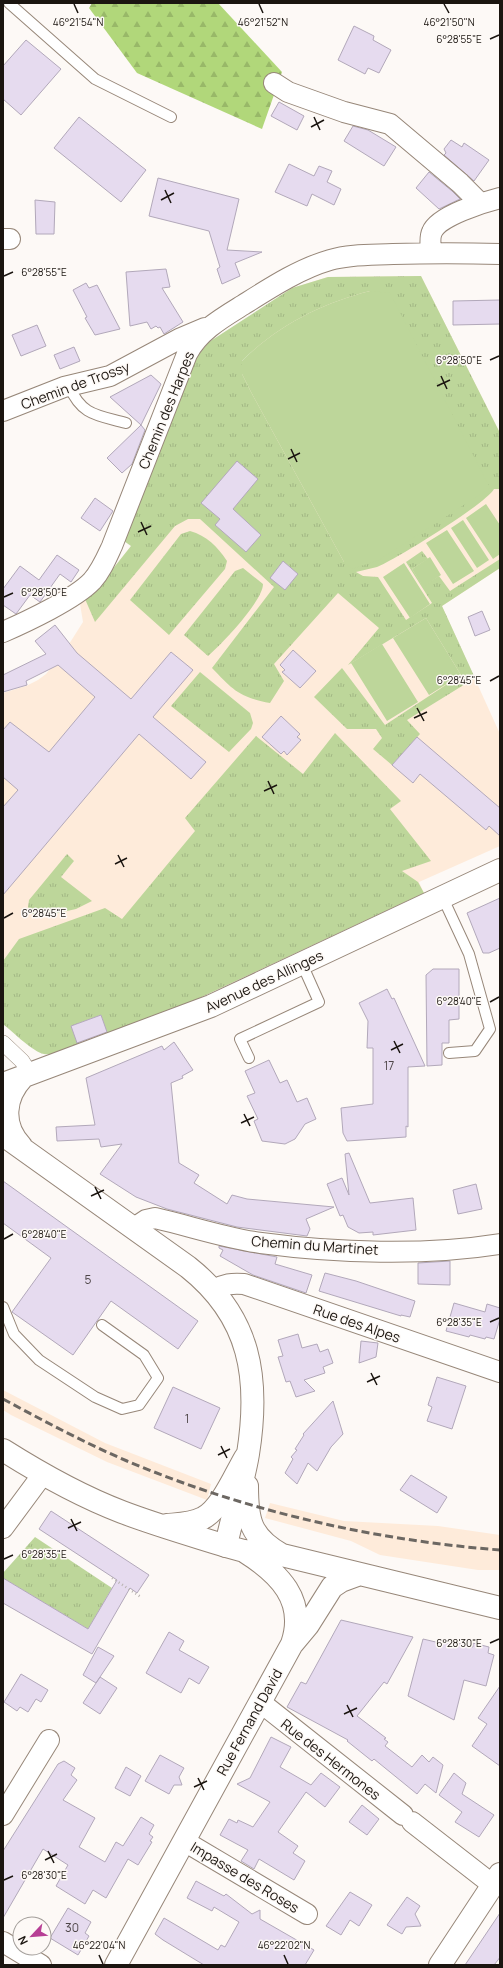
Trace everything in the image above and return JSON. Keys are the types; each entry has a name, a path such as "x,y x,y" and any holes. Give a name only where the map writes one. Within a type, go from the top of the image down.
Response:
{"main road":[{"name":"Avenue des Allinges","path":"18,1078 204,1009 500,870"},
{"path":"18,1078 9,1097 7,1115 11,1132 18,1143 26,1151"},
{"path":"3,1135 134,1228 200,1277 214,1290 234,1321 248,1357 252,1393 248,1454 248,1518 262,1542 282,1555"},
{"path":"3,1450 76,1492 107,1506 162,1526 235,1548 282,1555 500,1608"},
{"path":"162,1526 187,1523 210,1514 220,1502 248,1454"},
{"path":"235,1548 248,1454"},
{"name":"Rue Fernand David","path":"116,1965 292,1644 295,1635 296,1616 287,1590 264,1565 235,1548"},
{"path":"292,1644 308,1625 332,1587 341,1581 360,1574"},
{"path":"440,1965 497,1880"}],"street":[{"path":"274,82 288,92 344,112 390,124 460,183 480,203"},
{"path":"431,253 431,234 436,226 480,203 500,198"},
{"name":"Chemin des Harpes","path":"3,632 73,596 86,587 96,575 112,546 187,354 192,345 210,325 272,287 307,269 328,261 352,256 431,253 500,254"},
{"name":"Chemin de Trossy","path":"3,411 69,386 110,376 179,339 210,325"},
{"path":"3,1043 22,1061 18,1078"},
{"name":"Chemin du Martinet","path":"134,1228 146,1220 155,1218 255,1242 340,1250 452,1249 500,1244"},
{"name":"Rue des Alpes","path":"214,1290 222,1285 231,1283 244,1284 500,1372"},
{"path":"3,1528 43,1474"},
{"name":"Rue des Hermones","path":"260,1702 408,1819 497,1880"},
{"path":"3,1815 49,1740"},
{"name":"Impasse des Roses","path":"184,1841 307,1914"},
{"path":"3,1942 41,1965"}],"lane":[{"path":"9,3 95,79 171,117"},
{"path":"69,386 75,398 89,413 126,423"},
{"path":"442,896 468,954 490,1029 475,1051 449,1053"},
{"path":"249,1058 240,1039 319,1002 302,964"},
{"path":"3,1307 14,1334 39,1360 95,1397 122,1409 139,1405 158,1378 144,1355 102,1325"}],"path":[{"path":"111,1579 141,1597"}],"shaded area":[{"path":"421,276 500,433 500,568 442,606 500,734 500,846 419,882 424,893 193,1001 53,1053 44,1054 36,1050 3,1024 3,693 26,686 38,680 46,674 64,652 83,622 80,604 100,585 131,546 292,288 328,277"},
{"path":"3,1390 105,1443 211,1484 207,1500 107,1462 11,1415 3,1410"},
{"path":"270,1503 344,1521 438,1526 500,1535 500,1570 478,1570 380,1555 351,1541 265,1518"}],"green space":[{"path":"92,3 218,3 282,72 262,129 137,73 89,8"},
{"path":"421,276 500,433 500,489 494,489 488,496 459,518 402,554 377,567 356,572 363,576 378,577 406,620 432,603 406,562 422,551 428,559 412,569 423,586 439,576 450,591 500,559 500,568 442,606 475,678 407,720 420,734 392,765 373,749 382,738 376,729 347,729 314,697 342,668 385,725 461,675 426,618 348,665 379,628 338,593 274,664 284,681 270,703 259,701 237,692 212,668 274,587 200,519 188,519 175,526 95,622 85,599 100,585 131,546 121,539 187,369 209,342 292,288 328,277","holes":["370,291 344,562 251,392 242,374 242,361 270,337 301,317 335,302"]},
{"path":"370,291 390,293 490,488 379,560 352,569 344,562 251,392 242,374 242,361 270,337 301,317 335,302"},
{"path":"486,504 500,525 500,554 493,559 466,518"},
{"path":"463,520 489,560 477,568 451,528"},
{"path":"447,530 474,571 453,584 426,543"},
{"path":"190,531 211,542 227,561 225,569 169,635 130,600 181,534"},
{"path":"430,557 441,575 423,587 412,569"},
{"path":"404,563 430,604 410,618 383,577"},
{"path":"243,568 263,584 261,592 240,622 208,656 184,635 235,571"},
{"path":"426,618 461,675 429,695 393,638"},
{"path":"382,644 418,702 387,721 351,663"},
{"path":"200,672 250,713 253,723 251,729 229,752 171,706"},
{"path":"335,733 401,801 390,809 431,861 402,871 418,882 424,893 193,1001 107,1033 101,1015 71,1026 78,1044 57,1053 44,1054 34,1050 3,1024 3,961 19,939 105,908 122,919 195,831 185,818 256,736 303,774"},
{"path":"67,854 74,861 61,877 92,901 76,909 36,918 28,907 29,900"},
{"path":"35,1537 112,1588 88,1629 3,1578 3,1573"}],"building":[{"path":"354,26 374,36 373,40 391,50 379,73 368,68 365,74 338,60"},
{"path":"26,40 61,69 21,115 3,99 3,66"},
{"path":"279,102 304,116 297,130 271,116"},
{"path":"79,117 146,170 121,202 54,148"},
{"path":"353,126 368,130 396,147 384,166 344,141"},
{"path":"451,140 462,147 464,143 489,160 474,181 444,155 446,153 444,149"},
{"path":"289,164 314,176 319,166 332,171 327,182 341,189 334,205 312,194 307,206 275,192"},
{"path":"429,172 460,199 439,209 416,188"},
{"path":"158,178 239,199 227,250 262,252 235,263 240,276 222,284 217,269 220,267 209,231 149,216"},
{"path":"35,200 55,202 54,234 36,234"},
{"path":"166,269 170,287 162,288 183,322 164,334 160,327 158,328 156,326 151,329 147,322 130,326 126,272"},
{"path":"86,283 89,288 97,285 120,329 95,335 85,318 87,317 73,290"},
{"path":"500,300 500,324 453,325 453,301"},
{"path":"37,325 46,346 21,356 12,335"},
{"path":"74,347 80,361 60,369 54,355"},
{"path":"151,375 161,384 141,425 110,397"},
{"path":"141,425 145,430 132,464 122,473 107,458"},
{"path":"237,461 258,479 233,509 261,535 246,552 215,525 220,519 201,503"},
{"path":"95,498 113,511 100,531 81,518"},
{"path":"57,555 79,570 71,582 60,574 40,602 30,595 16,614 3,605 3,589 20,566 39,580"},
{"path":"283,561 298,574 285,590 270,578"},
{"path":"482,611 490,630 475,636 468,617"},
{"path":"55,625 77,653 131,699 171,652 193,670 153,717 206,762 191,779 139,734 3,895 3,807 18,790 3,777 3,730 10,722 49,752 95,697 58,665 26,681 27,685 3,692 3,675 46,654 35,641"},
{"path":"293,650 316,671 300,688 282,672 285,670 280,665"},
{"path":"281,716 300,734 297,737 301,740 287,755 284,751 281,754 262,737"},
{"path":"417,737 500,808 500,836 489,826 486,830 420,774 413,783 392,765"},
{"path":"500,898 500,948 489,953 483,953 467,913"},
{"path":"433,969 459,969 459,1019 449,1020 449,1043 442,1043 442,1065 427,1066 426,975"},
{"path":"387,989 392,999 394,998 425,1066 408,1067 408,1127 406,1126 406,1137 347,1141 343,1133 341,1108 373,1104 373,1048 367,1048 368,1021 359,1003"},
{"path":"101,1015 107,1032 77,1043 71,1026"},
{"path":"174,1042 193,1070 182,1076 183,1078 171,1083 179,1163 199,1175 194,1183 227,1204 232,1195 247,1199 334,1207 306,1219 310,1229 307,1236 237,1227 167,1209 136,1197 100,1174 122,1144 101,1147 99,1139 57,1141 56,1127 95,1125 86,1078 162,1046 164,1050"},
{"path":"269,1060 280,1083 287,1080 297,1102 307,1098 316,1119 305,1124 295,1139 285,1144 262,1141 254,1121 258,1119 247,1096 255,1093 245,1071"},
{"path":"349,1153 370,1203 413,1198 416,1230 373,1235 373,1232 359,1233 348,1227 343,1215 340,1216 327,1184 342,1178 349,1195 345,1154"},
{"path":"3,1181 198,1321 178,1349 111,1301 73,1355 12,1312 51,1258 3,1223"},
{"path":"476,1184 482,1209 458,1214 453,1190"},
{"path":"219,1246 277,1257 275,1264 312,1275 306,1293 253,1275 220,1256 223,1250 219,1248"},
{"path":"450,1261 450,1285 418,1284 418,1263"},
{"path":"325,1273 356,1281 415,1301 410,1317 401,1316 319,1291"},
{"path":"454,1303 485,1312 487,1304 500,1308 500,1319 494,1339 486,1337 485,1339 470,1335 469,1337 446,1331"},
{"path":"298,1334 302,1348 317,1344 320,1352 328,1349 333,1363 323,1367 325,1373 304,1380 315,1391 296,1397 290,1381 286,1382 278,1357 283,1356 278,1340"},
{"path":"361,1341 378,1343 376,1357 359,1363"},
{"path":"437,1377 466,1386 452,1429 427,1421 432,1407 428,1405"},
{"path":"173,1387 220,1408 201,1449 154,1428"},
{"path":"333,1401 343,1434 331,1447 317,1471 308,1463 297,1484 285,1473 293,1459 291,1457 297,1450 295,1449 304,1435 303,1434"},
{"path":"411,1475 447,1497 437,1513 400,1490"},
{"path":"51,1511 149,1575 137,1593 130,1588 92,1654 3,1603 3,1578 88,1629 117,1580 39,1529"},
{"path":"341,1620 413,1637 387,1684 384,1682 357,1716 386,1738 384,1739 388,1742 385,1746 412,1767 422,1755 429,1762 433,1757 443,1765 436,1793 425,1784 417,1794 374,1759 372,1761 347,1741 348,1740 287,1707 301,1682 306,1684"},
{"path":"169,1632 184,1641 179,1650 209,1667 199,1684 189,1678 181,1693 146,1673"},
{"path":"423,1639 440,1643 440,1639 473,1647 473,1643 489,1647 488,1653 494,1655 486,1686 464,1680 454,1720 408,1696"},
{"path":"98,1647 114,1656 96,1683 83,1675"},
{"path":"21,1674 48,1690 41,1702 36,1699 28,1712 20,1707 17,1711 4,1702"},
{"path":"100,1677 117,1688 100,1714 83,1703"},
{"path":"500,1686 500,1766 472,1746 487,1724 478,1718"},
{"path":"271,1737 291,1747 280,1767 311,1785 321,1773 340,1787 325,1807 306,1792 278,1832 298,1846 293,1853 305,1861 294,1880 259,1859 254,1869 241,1861 248,1850 220,1835 229,1819 237,1823 238,1820 253,1827 270,1802 237,1784 250,1778"},
{"path":"160,1755 184,1768 179,1777 182,1785 174,1785 169,1794 145,1781"},
{"path":"64,1761 75,1768 71,1775 77,1780 63,1800 95,1818 79,1847 105,1862 116,1842 123,1846 141,1817 154,1825 149,1834 153,1837 150,1841 152,1842 138,1865 128,1859 106,1898 93,1890 85,1904 56,1886 68,1865 43,1849 3,1918 3,1851 58,1764"},
{"path":"126,1767 141,1776 130,1796 115,1788"},
{"path":"454,1773 466,1783 462,1794 494,1815 479,1837 455,1822 462,1812 439,1795"},
{"path":"362,1805 379,1819 367,1835 349,1822"},
{"path":"196,1881 224,1896 226,1894 252,1914 260,1910 260,1919 314,1950 305,1965 204,1965 155,1934 164,1918 218,1950 221,1945 225,1947 239,1922 214,1907 212,1911 187,1898"},
{"path":"350,1892 372,1905 359,1926 350,1920 341,1935 326,1926"},
{"path":"407,1897 420,1906 415,1914 421,1926 406,1927 402,1934 387,1925"},
{"path":"68,1908 91,1922 85,1933 89,1936 78,1955 52,1939 52,1935"},
{"path":"500,1913 500,1957 498,1960 494,1965 465,1965"}],"railway":[{"path":"3,1399 65,1432 111,1454 172,1479 217,1495 357,1531 404,1539 500,1550"}]}
